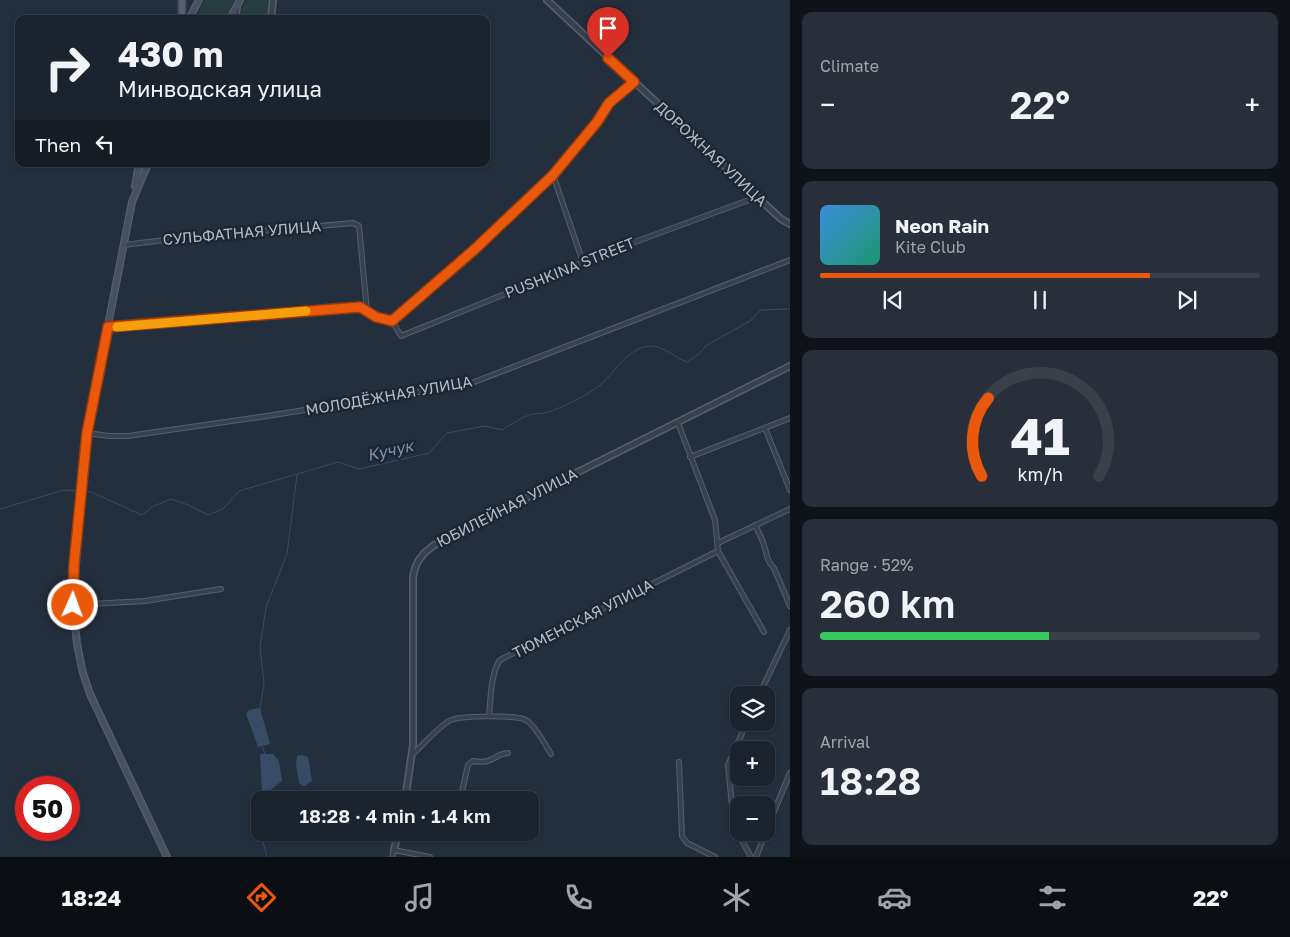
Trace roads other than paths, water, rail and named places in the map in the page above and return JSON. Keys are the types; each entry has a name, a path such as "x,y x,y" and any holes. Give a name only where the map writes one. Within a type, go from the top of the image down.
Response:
{"main road":[{"path":"182,0 182,15"},
{"path":"191,15 199,0"},
{"path":"232,15 239,2"},
{"path":"138,167 87,433 74,565 73,605 78,652 90,694 167,857"},
{"path":"132,202 147,167"}],"street":[{"path":"271,15 273,0"},
{"name":"ДОРОЖНАЯ УЛИЦА","path":"547,0 781,220 790,224"},
{"path":"236,15 239,2"},
{"path":"108,327 360,307 376,317 392,321 475,249 553,175 597,122 609,103 634,82"},
{"path":"553,175 584,262"},
{"name":"PUSHKINA STREET","path":"392,321 401,336 584,262 757,197"},
{"name":"СУЛЬФАТНАЯ УЛИЦА","path":"124,245 181,238 353,223 359,226 367,311"},
{"name":"МОЛОДЁЖНАЯ УЛИЦА","path":"87,433 128,436 469,384 790,260"},
{"name":"ЮБИЛЕЙНАЯ УЛИЦА","path":"406,791 412,755 413,577 414,566 424,552 444,539 790,366"},
{"path":"690,457 757,429 765,428 790,418"},
{"path":"678,423 715,520 718,551 764,632"},
{"path":"765,428 790,490"},
{"path":"718,543 790,509"},
{"path":"754,525 764,544 769,564 774,568 790,606"},
{"name":"ТЮМЕНСКАЯ УЛИЦА","path":"489,716 494,675 500,660 718,551"},
{"path":"73,605 145,601 220,589"},
{"path":"763,686 790,630"},
{"path":"412,755 449,721 457,718 489,716 526,720 532,725 551,754"},
{"path":"743,731 728,765 734,826 751,857"},
{"path":"462,791 468,765 473,761 487,762 503,754 508,754"},
{"path":"679,762 682,836 687,843 715,857"},
{"path":"775,810 790,773"},
{"path":"392,857 396,841"},
{"path":"756,857 762,841"},
{"path":"394,850 430,857"}],"water":[{"path":"260,708 270,744 258,747 246,714 249,710"},
{"path":"273,754 279,761 282,781 269,791 262,791 260,755"},
{"path":"297,756 308,757 312,781 304,786 299,783 296,765"}],"waterway":[{"name":"Кучук","path":"85,491 142,515 152,507 171,499 208,515 223,509 239,491 338,462 359,469 429,453 447,433 485,426 502,430 529,415 553,411 589,392 599,386 636,350 653,346 666,350 687,362 699,354 707,345 750,321 761,310 790,309"},
{"path":"260,708 264,683 260,647 266,607 287,554 297,475"},
{"name":"Кучук","path":"0,509 64,490 78,491"},
{"path":"262,746 265,754"},
{"path":"263,841 267,857"}]}
